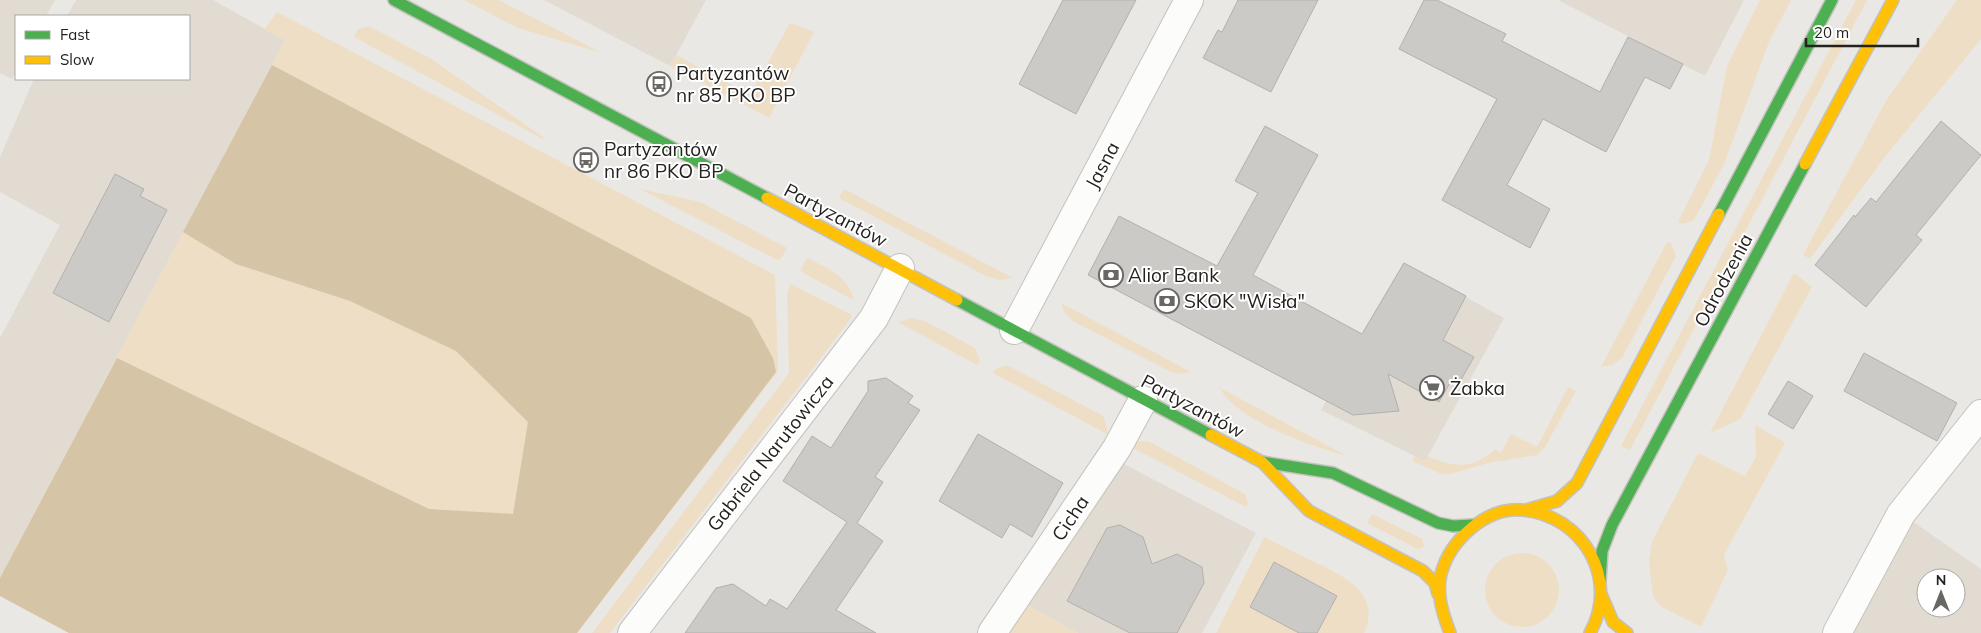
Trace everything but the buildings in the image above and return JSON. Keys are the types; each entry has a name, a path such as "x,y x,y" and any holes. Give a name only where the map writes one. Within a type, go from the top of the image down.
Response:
{"main road":[{"name":"Partyzantów","path":"394,0 1262,462 1309,511 1423,571 1435,583 1438,597"},
{"name":"Odrodzenia","path":"1526,510 1557,501 1577,483 1832,0"},
{"name":"Odrodzenia","path":"1600,581 1602,551 1612,525 1893,0"},
{"name":"Partyzantów","path":"1262,462 1333,473 1438,523 1452,526 1472,525"},
{"path":"1433,625 1437,614 1440,574 1447,555 1458,538 1472,525 1498,513 1526,510 1550,516 1571,528 1584,542 1594,558 1601,594 1596,618 1590,633"},
{"path":"1601,594 1614,622 1627,633"},
{"path":"1438,597 1450,633"}],"street":[{"name":"Jasna","path":"1014,330 1189,0"},
{"name":"Gabriela Narutowicza","path":"632,633 874,318 900,268"},
{"name":"Cicha","path":"992,633 1117,448 1143,400"},
{"path":"1837,633 1901,514 1981,414"}],"shaded area":[{"path":"0,0 55,0 47,15 15,15 15,74 12,79 0,73"},
{"path":"76,0 213,0 285,40 0,578 0,338 60,225 0,192 0,157 34,80 190,80 190,15 68,15"},
{"path":"464,0 499,0 602,53 518,28"},
{"path":"544,0 706,0 670,66"},
{"path":"1558,0 1744,0 1705,76"},
{"path":"1760,0 1791,0 1769,42 1724,164 1694,220 1682,224 1678,222 1709,160 1727,66"},
{"path":"1856,0 1867,0 1630,450 1621,446"},
{"path":"1957,0 1981,0 1981,39 1884,158 1810,259 1803,255 1887,99"},
{"path":"277,12 775,275 778,371 577,633 69,633 0,596 0,578 285,40 264,30"},
{"path":"790,23 814,32 769,118 670,66 676,55 750,95"},
{"path":"369,26 433,60 543,137 543,139 354,37 358,29"},
{"path":"272,65 751,318 773,358 776,372 577,633 69,633 0,596 0,578 117,358 429,509 513,514 528,422 456,351 350,301 236,264 183,232"},
{"path":"640,189 700,202 787,248 781,259 777,260"},
{"path":"844,189 1013,278 999,280 986,276 839,198"},
{"path":"1667,242 1671,243 1676,256 1622,358 1612,365 1601,367"},
{"path":"807,258 829,269 842,279 854,300 803,273 801,269"},
{"path":"1403,263 1504,318 1425,461 1321,410"},
{"path":"1794,273 1812,287 1740,419 1710,433"},
{"path":"791,284 852,315 849,321 610,633 592,633 789,373 787,292"},
{"path":"1061,303 1191,372 1176,374 1169,371 1073,321 1065,313"},
{"path":"912,318 927,322 975,348 980,361 977,365 898,322"},
{"path":"1007,365 1103,416 1107,434 993,373 995,369"},
{"path":"1568,387 1576,391 1545,447 1537,455 1488,463 1450,474 1441,474 1412,461 1415,456 1425,461 1428,456 1455,465 1471,464 1487,456 1495,449 1501,453 1511,434 1537,447"},
{"path":"1220,388 1347,456 1296,439 1258,421 1228,400"},
{"path":"1755,425 1785,443 1724,555 1728,570 1701,627 1662,607 1655,600 1652,590 1649,559 1652,542 1698,453 1745,476 1756,457"},
{"path":"1138,441 1148,441 1245,494 1248,504 1246,507 1129,446"},
{"path":"1118,461 1256,533 1202,633 1078,633 1025,604"},
{"path":"1372,514 1422,539 1424,547 1418,549 1367,523"},
{"path":"1912,521 1981,569 1981,633 1854,633"},
{"path":"1264,537 1335,573 1356,587 1364,596 1368,607 1368,619 1364,633 1216,633"},
{"path":"1515,553 1529,553 1543,559 1553,569 1559,583 1557,604 1543,621 1529,627 1515,627 1501,621 1491,611 1485,597 1485,583 1491,569 1501,559"},
{"path":"1025,604 1078,633 1005,633"}],"traffic: fast":[{"path":"394,0 767,198"},
{"path":"1719,214 1832,0"},
{"path":"1600,581 1602,551 1612,525 1805,164"},
{"path":"957,300 1211,435"},
{"path":"1262,462 1333,473 1438,523 1453,526 1472,525"}],"traffic: slow":[{"path":"1805,164 1893,0"},
{"path":"767,198 957,300"},
{"path":"1526,510 1557,501 1577,483 1719,214"},
{"path":"1211,435 1262,462 1309,511 1423,571 1435,583 1438,594"},
{"path":"1450,633 1439,589 1441,574 1446,561 1452,549 1471,528 1495,514 1509,510 1522,510 1544,515 1563,524 1578,537 1590,553 1598,572 1601,592 1598,612 1590,633"},
{"path":"1601,594 1613,622 1627,633"}],"place":[{"name":"Partyzantów nr 85 PKO BP","path":"659,84"},
{"name":"Partyzantów nr 86 PKO BP","path":"586,160"},
{"name":"Alior Bank","path":"1111,275"},
{"name":"SKOK \"Wisła\"","path":"1167,301"},
{"name":"Żabka","path":"1432,388"}]}
